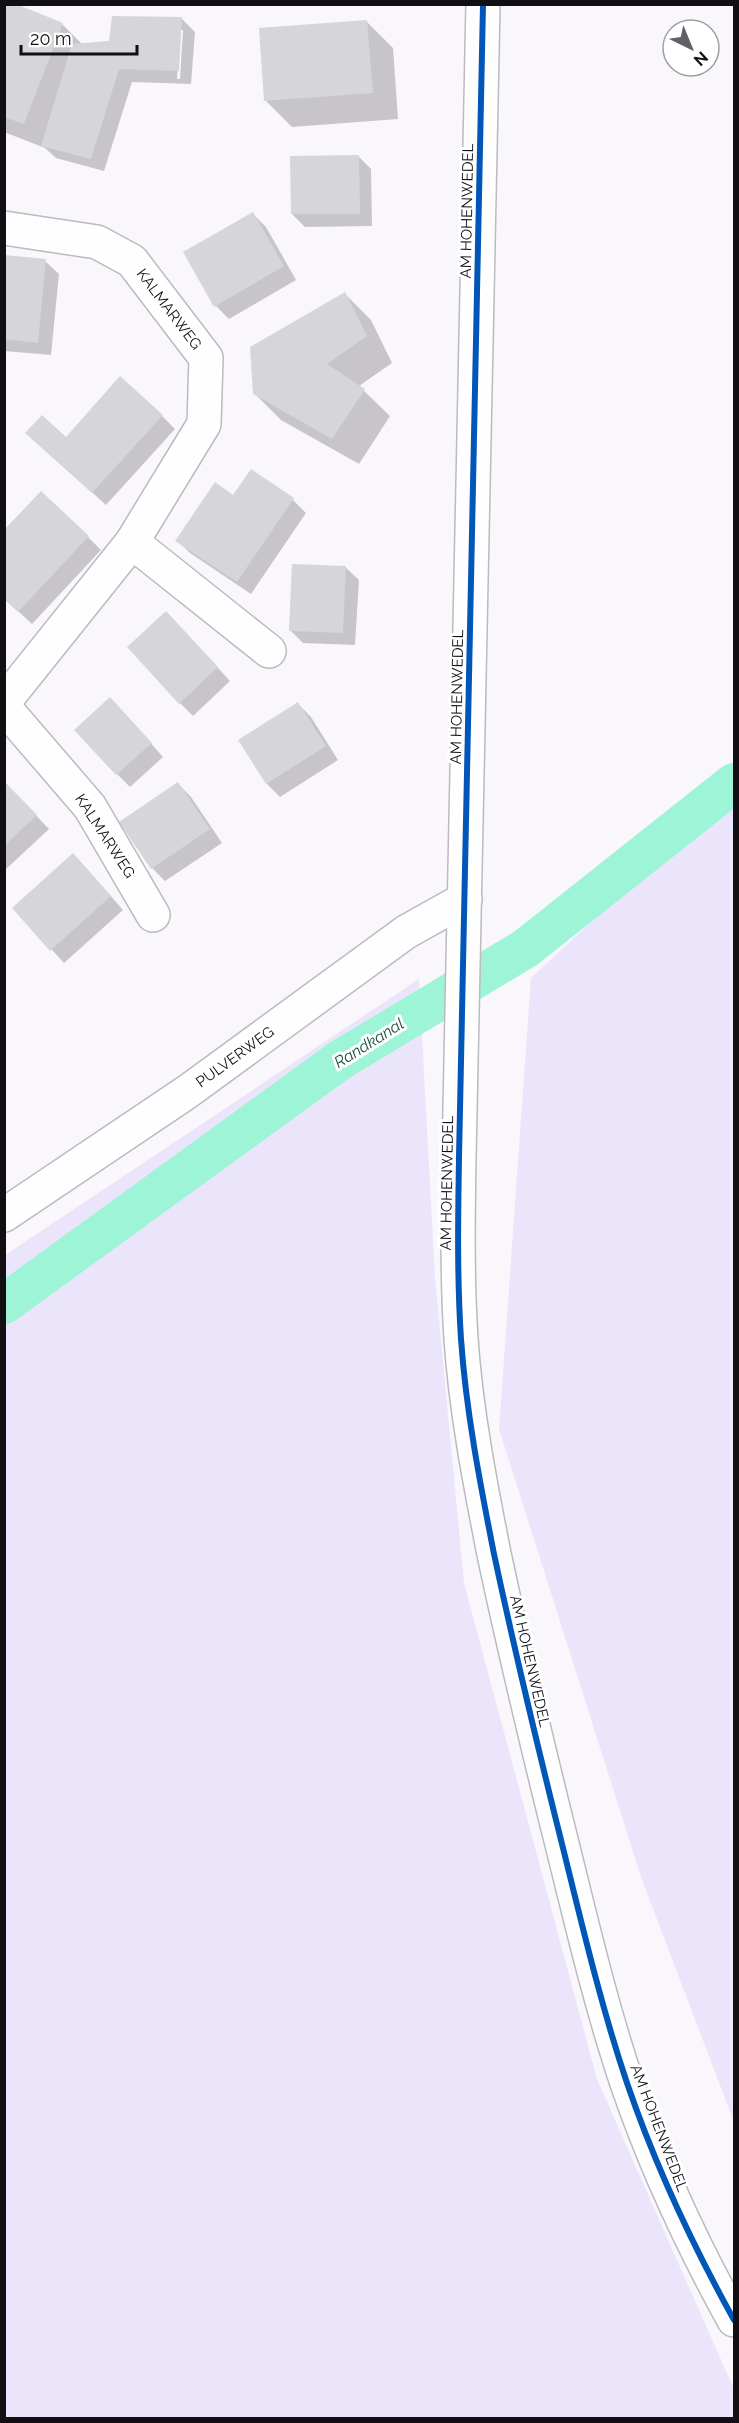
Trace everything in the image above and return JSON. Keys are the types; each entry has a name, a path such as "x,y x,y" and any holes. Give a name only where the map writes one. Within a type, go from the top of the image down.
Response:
{"street":[{"name":"AM HOHENWEDEL","path":"483,4 458,1242 461,1339 471,1431 506,1612 605,2009 627,2082 682,2220 735,2320"},
{"name":"KALMARWEG","path":"4,228 97,242 132,261 206,358 204,424 132,542 4,702"},
{"path":"132,542 269,651"},
{"name":"KALMARWEG","path":"4,707 90,807 153,915"},
{"name":"PULVERWEG","path":"4,1215 187,1092 406,932 465,898"}],"shaded area":[{"path":"734,788 734,2122 642,1880 499,1429 531,978"},
{"path":"419,979 435,1277 464,1583 597,2079 734,2389 734,2418 5,2418 5,1255"}],"building":[{"path":"4,4 16,4 63,23 24,124 4,117"},
{"path":"112,16 182,17 179,71 119,69 91,159 41,146 72,44 109,41"},
{"path":"367,20 373,93 264,101 259,28"},
{"path":"359,155 360,214 291,214 290,156"},
{"path":"253,212 284,266 214,307 183,252"},
{"path":"4,255 46,259 38,343 4,339"},
{"path":"345,292 367,336 327,364 365,389 332,439 253,394 250,347"},
{"path":"120,376 163,415 92,493 25,433 42,415 66,437"},
{"path":"251,469 294,498 237,582 175,541 215,482 233,495"},
{"path":"41,491 89,536 18,612 4,599 4,530"},
{"path":"292,564 346,566 343,633 289,631"},
{"path":"166,611 218,667 179,704 127,647"},
{"path":"110,697 152,743 116,775 74,730"},
{"path":"298,702 326,746 266,784 238,740"},
{"path":"4,781 37,815 4,846"},
{"path":"178,782 210,829 151,869 119,822"},
{"path":"73,853 111,896 50,951 12,908"}],"waterway":[{"name":"Randkanal","path":"4,1304 340,1060 526,948 734,783"}],"cycle path":[{"path":"483,4 458,1248 463,1366 479,1474 501,1587 548,1787 607,2018 627,2083 662,2174 689,2233 734,2320"}]}
